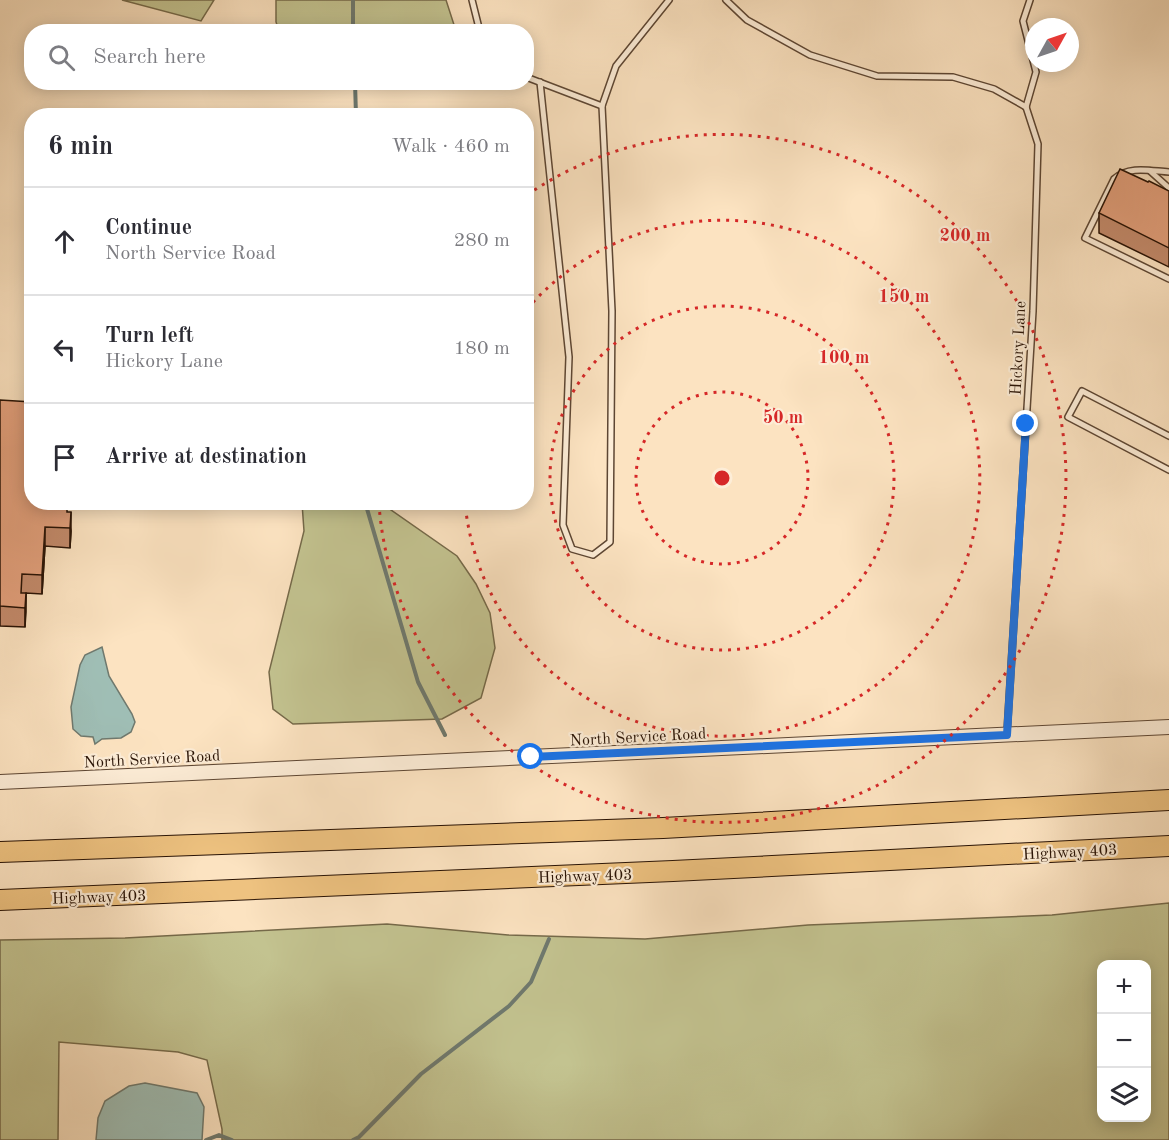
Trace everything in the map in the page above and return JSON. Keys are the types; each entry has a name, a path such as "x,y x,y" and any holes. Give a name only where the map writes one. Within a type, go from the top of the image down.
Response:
{"highway":[{"path":"0,852 663,828 1169,801"},
{"name":"Highway 403","path":"0,900 673,871 1169,846"}],"street":[{"name":"North Service Road","path":"0,782 1169,727"}],"lane":[{"path":"472,0 478,24"},
{"path":"540,82 569,357 563,525 572,549 592,555 610,542 612,311 602,106 616,66 669,0"},
{"path":"726,0 747,20 810,55 877,76 953,77 994,90 1026,107 1036,72 1023,21 1030,0"},
{"path":"534,80 602,106"},
{"name":"Hickory Lane","path":"1007,735 1033,311 1038,144 1026,107"},
{"path":"1169,172 1137,170 1119,174 1114,179 1085,238 1169,279"},
{"path":"1150,171 1169,188"},
{"path":"1169,436 1082,391 1068,417 1169,470"}],"green space":[{"path":"122,0 214,0 201,21"},
{"path":"276,0 446,0 454,24 277,24"},
{"path":"302,510 391,510 457,556 476,584 490,613 495,648 481,698 442,719 293,724 273,709 269,672 304,531"},
{"path":"1169,903 1169,1140 222,1140 222,1129 207,1060 178,1052 59,1042 58,1140 0,1140 0,940 125,938 387,924 508,935 645,939 808,925 1052,915"}],"water":[{"path":"102,647 109,676 135,722 131,732 121,738 102,739 95,744 93,737 81,736 73,729 71,707 80,665 85,655"},
{"path":"145,1083 197,1093 204,1107 202,1140 96,1140 98,1118 105,1101 129,1086"}],"building":[{"path":"1120,169 1169,191 1169,248 1099,213"},
{"path":"0,400 24,402 24,510 67,510 71,512 70,528 45,527 42,575 22,574 21,593 26,593 25,608 0,606"}],"waterway":[{"path":"353,0 353,24"},
{"path":"355,90 356,108"},
{"path":"367,510 418,682 445,735"},
{"path":"353,1140 359,1137 421,1074 509,1006 531,982 549,939"},
{"path":"206,1140 219,1135 232,1140"}],"route":[{"path":"531,757 1007,735 1026,424"}]}
